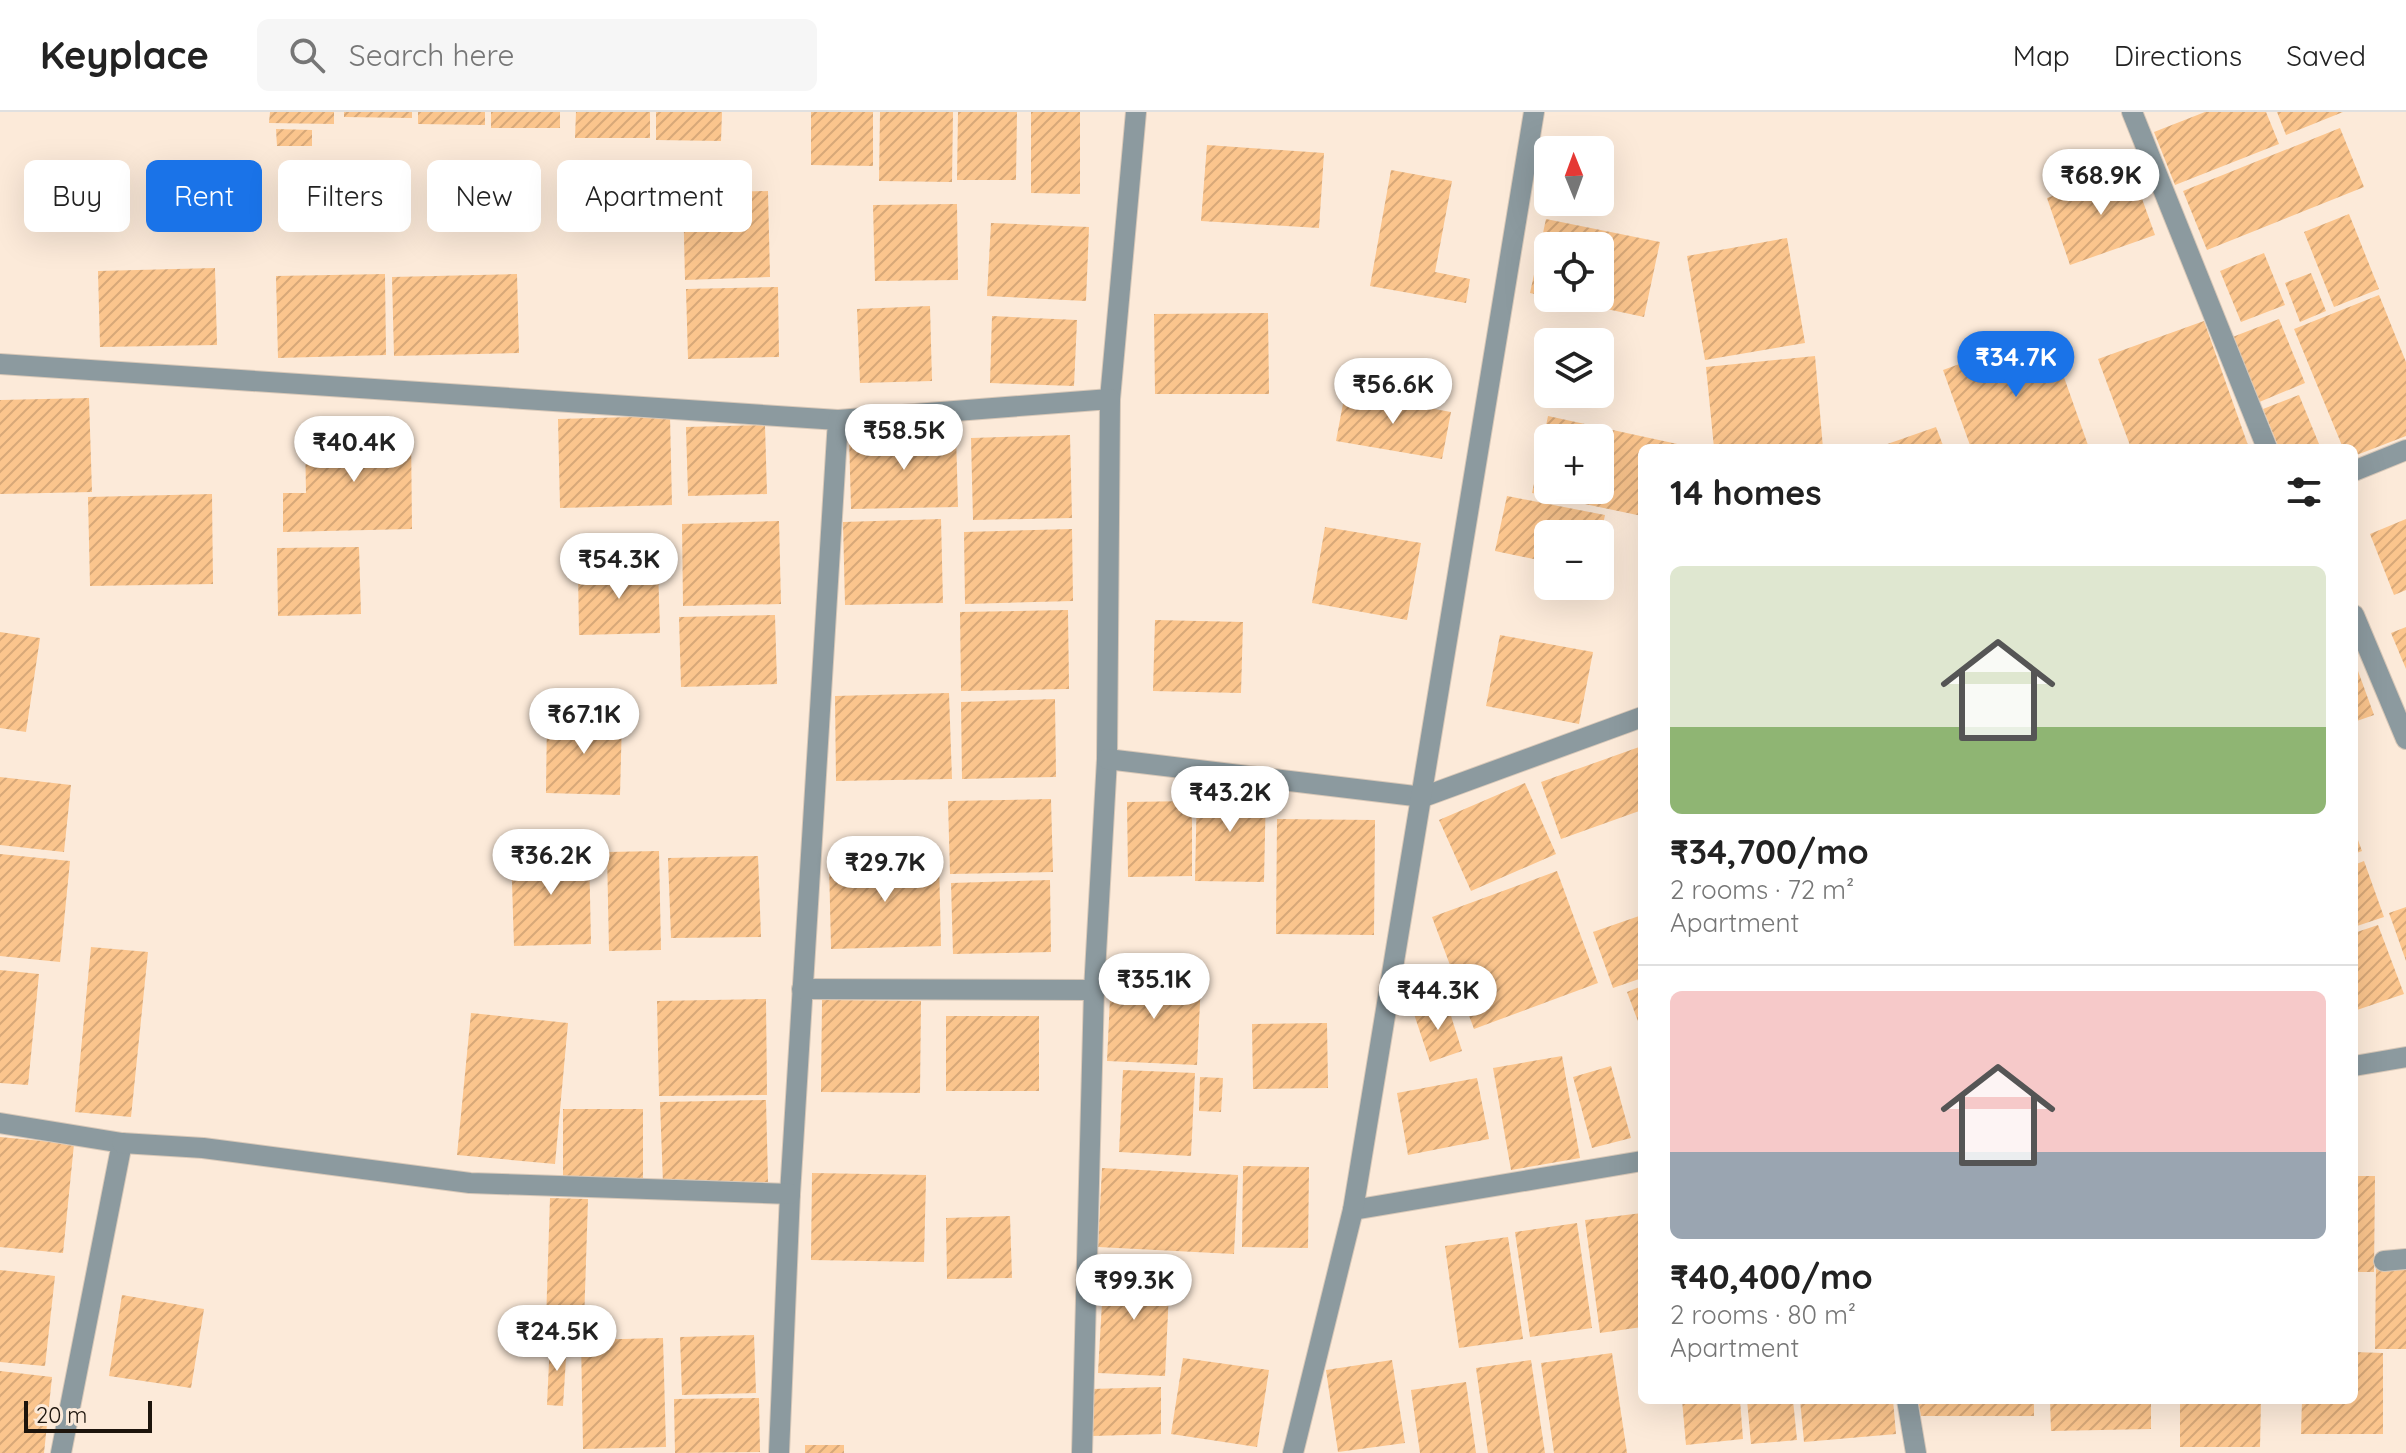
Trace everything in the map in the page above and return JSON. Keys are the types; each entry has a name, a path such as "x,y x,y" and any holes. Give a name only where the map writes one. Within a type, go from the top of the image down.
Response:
{"street":[{"path":"1082,1453 1094,990 1107,759 1110,399 1136,112"},
{"path":"1293,1453 1353,1210 1534,112"},
{"path":"2132,112 2265,444"},
{"path":"0,364 838,420 1110,399"},
{"path":"779,1453 790,1194 838,420"},
{"path":"2358,469 2406,450"},
{"path":"2358,625 2406,739"},
{"path":"1107,759 1423,797 1638,718"},
{"path":"802,989 1094,990"},
{"path":"2358,1065 2406,1057"},
{"path":"0,1123 122,1143 203,1148 470,1183 790,1194"},
{"path":"61,1453 122,1143"},
{"path":"1353,1210 1638,1162"},
{"path":"2384,1261 2406,1259"},
{"path":"1908,1404 1916,1453"}],"building":[{"path":"270,112 334,112 334,124 269,123"},
{"path":"344,112 412,112 412,118 344,117"},
{"path":"418,112 485,112 485,125 418,124"},
{"path":"491,112 560,112 560,128 491,128"},
{"path":"576,112 650,112 650,138 575,138"},
{"path":"656,112 722,112 721,141 656,140"},
{"path":"811,112 873,112 873,166 811,165"},
{"path":"880,112 953,112 952,182 879,181"},
{"path":"958,112 1017,112 1016,180 957,180"},
{"path":"1031,112 1080,112 1080,194 1031,193"},
{"path":"2205,112 2266,112 2279,144 2175,185 2154,132"},
{"path":"2277,112 2343,112 2286,135"},
{"path":"2340,128 2364,187 2207,250 2183,191"},
{"path":"276,129 312,130 312,146 277,146"},
{"path":"1207,145 1324,153 1319,228 1201,221"},
{"path":"2131,168 2155,235 2070,265 2047,198"},
{"path":"1391,170 1452,181 1435,272 1470,279 1466,303 1370,286"},
{"path":"752,191 768,191 770,277 685,280 684,232 752,232"},
{"path":"957,204 958,280 875,281 873,205"},
{"path":"2349,214 2379,289 2334,307 2304,232"},
{"path":"1546,219 1610,232 1543,232"},
{"path":"991,223 1089,227 1086,301 987,296"},
{"path":"1614,233 1660,242 1644,317 1614,311"},
{"path":"1787,238 1805,343 1705,360 1687,256"},
{"path":"2264,253 2285,305 2241,322 2220,271"},
{"path":"215,268 217,345 100,347 98,271"},
{"path":"2311,273 2326,311 2300,322 2285,283"},
{"path":"385,274 386,355 278,358 276,276"},
{"path":"517,274 519,353 394,356 392,277"},
{"path":"778,287 779,357 688,359 686,289"},
{"path":"2379,295 2406,362 2406,436 2358,454 2358,444 2341,444 2294,329"},
{"path":"930,306 932,381 860,383 857,309"},
{"path":"1268,313 1269,394 1155,394 1154,314"},
{"path":"992,316 1077,320 1074,386 990,383"},
{"path":"2279,319 2305,383 2257,403 2230,338"},
{"path":"2204,321 2248,444 2130,444 2098,359"},
{"path":"2048,332 2088,444 1970,444 1943,370"},
{"path":"1815,356 1823,444 1714,444 1706,367"},
{"path":"1345,393 1451,412 1442,459 1336,441"},
{"path":"2299,395 2319,444 2277,444 2263,409"},
{"path":"89,398 92,492 0,494 0,400"},
{"path":"670,416 672,505 560,508 558,419"},
{"path":"1548,416 1585,424 1546,424"},
{"path":"765,425 767,494 688,496 686,427"},
{"path":"1936,427 1942,444 1887,444"},
{"path":"1614,430 1677,444 1638,444 1638,515 1585,504 1614,504"},
{"path":"411,432 412,529 283,532 283,493 306,493 305,435"},
{"path":"956,434 958,507 851,509 849,436"},
{"path":"1070,435 1072,518 973,520 971,438"},
{"path":"212,494 213,584 90,586 88,497"},
{"path":"1507,496 1534,501 1534,504 1605,515 1604,520 1534,520 1534,559 1495,551"},
{"path":"941,519 943,603 845,605 843,522"},
{"path":"2406,519 2406,590 2394,595 2370,534"},
{"path":"779,521 781,604 683,606 682,524"},
{"path":"1325,527 1421,543 1407,620 1312,603"},
{"path":"1072,529 1073,601 965,604 964,532"},
{"path":"359,547 361,614 278,616 277,548"},
{"path":"658,567 660,633 579,635 578,569"},
{"path":"1068,610 1069,689 961,691 960,612"},
{"path":"775,615 777,684 681,687 679,617"},
{"path":"1155,620 1243,622 1241,693 1153,691"},
{"path":"2406,627 2406,669 2391,633"},
{"path":"0,632 40,638 26,732 0,728"},
{"path":"1500,635 1593,652 1579,724 1486,706"},
{"path":"2358,671 2374,715 2358,721"},
{"path":"949,693 952,779 836,781 835,696"},
{"path":"1055,699 1056,777 962,779 961,702"},
{"path":"547,718 622,719 620,795 546,793"},
{"path":"1638,747 1638,811 1561,839 1541,782"},
{"path":"0,777 71,785 64,852 0,845"},
{"path":"1525,783 1556,854 1471,891 1439,820"},
{"path":"1197,786 1266,787 1264,882 1195,881"},
{"path":"1051,799 1053,872 950,874 948,801"},
{"path":"1192,801 1192,876 1128,877 1127,802"},
{"path":"1277,819 1375,820 1374,935 1276,934"},
{"path":"589,849 591,944 514,946 511,851"},
{"path":"659,851 661,950 609,951 607,852"},
{"path":"0,854 70,861 60,962 0,956"},
{"path":"758,856 761,937 671,938 668,858"},
{"path":"939,860 941,946 831,949 829,863"},
{"path":"2364,861 2384,917 2358,926 2358,863"},
{"path":"1557,871 1598,983 1474,1029 1432,917"},
{"path":"1050,880 1051,952 953,954 951,883"},
{"path":"2406,907 2406,961 2389,913"},
{"path":"1638,916 1638,979 1613,988 1593,932"},
{"path":"2378,925 2404,994 2358,1010 2358,932"},
{"path":"91,947 148,952 131,1117 75,1112"},
{"path":"0,970 39,974 28,1085 0,1083"},
{"path":"1111,977 1201,982 1197,1065 1107,1061"},
{"path":"1638,988 1638,1021 1627,992"},
{"path":"766,999 767,1095 659,1096 657,1001"},
{"path":"822,1000 921,1001 920,1093 821,1092"},
{"path":"1447,1003 1462,1051 1430,1062 1414,1014"},
{"path":"471,1013 568,1023 555,1164 457,1155"},
{"path":"946,1016 1039,1016 1039,1091 946,1091"},
{"path":"1327,1023 1328,1088 1253,1089 1252,1024"},
{"path":"1562,1056 1580,1158 1511,1170 1493,1068"},
{"path":"1611,1066 1631,1138 1592,1148 1573,1077"},
{"path":"1123,1070 1195,1073 1191,1156 1119,1152"},
{"path":"1200,1077 1223,1078 1221,1112 1199,1111"},
{"path":"1477,1078 1489,1139 1408,1155 1397,1093"},
{"path":"766,1100 768,1182 663,1184 660,1102"},
{"path":"563,1109 643,1109 643,1179 563,1179"},
{"path":"0,1137 74,1144 63,1253 0,1247"},
{"path":"1243,1166 1309,1167 1308,1248 1242,1247"},
{"path":"1102,1168 1238,1175 1234,1254 1098,1247"},
{"path":"812,1173 926,1175 924,1262 811,1260"},
{"path":"2358,1176 2375,1176 2374,1272 2358,1272"},
{"path":"550,1198 588,1199 584,1323 546,1322"},
{"path":"1638,1213 1638,1328 1600,1333 1585,1220"},
{"path":"1010,1216 1012,1278 947,1279 946,1218"},
{"path":"1577,1223 1592,1328 1530,1337 1515,1232"},
{"path":"1508,1237 1523,1339 1459,1348 1445,1246"},
{"path":"2376,1266 2406,1266 2406,1349 2375,1349"},
{"path":"1104,1267 1170,1270 1165,1376 1098,1373"},
{"path":"0,1270 55,1276 45,1366 0,1362"},
{"path":"122,1295 204,1309 191,1388 109,1376"},
{"path":"754,1335 756,1393 682,1395 680,1337"},
{"path":"663,1338 666,1447 583,1449 581,1340"},
{"path":"550,1341 567,1342 563,1406 547,1405"},
{"path":"2358,1352 2383,1353 2383,1434 2301,1434 2302,1404 2358,1404"},
{"path":"1612,1353 1627,1453 1554,1453 1541,1363"},
{"path":"1183,1358 1269,1370 1257,1447 1171,1434"},
{"path":"1392,1360 1405,1443 1338,1452 1326,1370"},
{"path":"1531,1360 1545,1453 1488,1453 1476,1368"},
{"path":"0,1371 52,1377 44,1453 0,1453"},
{"path":"1466,1382 1476,1453 1420,1453 1411,1390"},
{"path":"1161,1387 1161,1434 1093,1436 1091,1389"},
{"path":"759,1398 760,1452 675,1453 674,1399"},
{"path":"1682,1404 1740,1404 1743,1439 1686,1445"},
{"path":"1747,1404 1793,1404 1797,1440 1751,1444"},
{"path":"1800,1404 1893,1404 1896,1434 1804,1442"},
{"path":"1919,1404 2034,1404 2034,1416 1921,1416"},
{"path":"2050,1404 2151,1404 2151,1429 2051,1431"},
{"path":"2180,1404 2261,1404 2260,1447 2180,1447"},
{"path":"805,1445 844,1445 844,1453 805,1453"}]}
